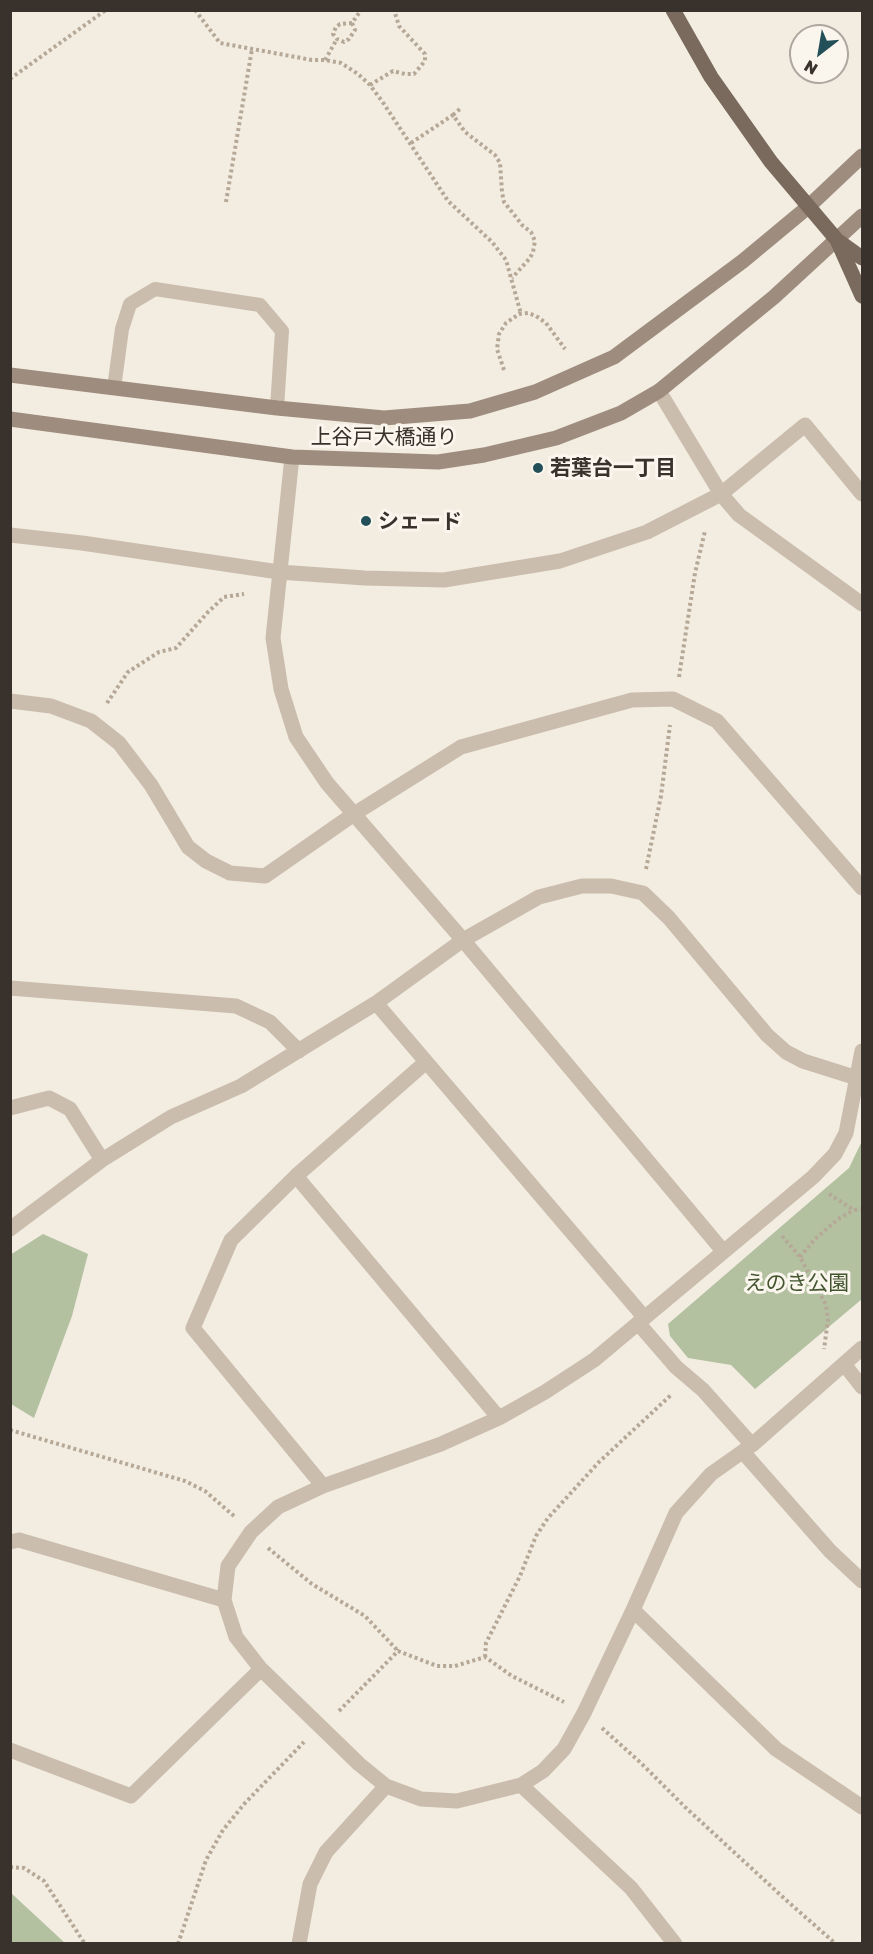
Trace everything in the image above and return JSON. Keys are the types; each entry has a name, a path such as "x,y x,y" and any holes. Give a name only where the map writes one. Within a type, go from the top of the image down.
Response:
{"main road":[{"path":"673,10 711,77 771,162 837,240 862,258"},
{"path":"837,240 862,296"}],"street":[{"name":"上谷戸大橋通り","path":"10,375 277,408 384,418 470,411 535,392 614,357 743,261 808,207 862,156"},
{"name":"上谷戸大橋通り","path":"10,419 292,457 438,462 484,455 556,438 621,413 658,391 774,297 862,216"},
{"path":"658,391 721,494 739,515 862,604"},
{"path":"10,535 82,543 279,572 365,578 444,580 560,561 647,532 721,494 805,425 862,494"},
{"path":"292,457 273,638 281,689 296,737 327,783 463,940 723,1251"},
{"path":"10,701 51,706 91,721 119,743 145,776 188,847 206,861 230,873 265,876 354,814 461,747 632,700 673,699 717,721 862,888"},
{"path":"10,1229 102,1160 171,1117 241,1086 299,1051 376,1003 463,940 539,897 582,886 610,886 643,893 669,918 767,1035 786,1052 803,1061 857,1078"},
{"path":"10,988 236,1006 270,1022 299,1051"},
{"path":"376,1003 641,1320 675,1367 703,1390 830,1551 862,1581"},
{"path":"862,1052 846,1133 835,1154 813,1178 594,1360 499,1418 441,1444 323,1486 278,1507 251,1532 228,1566 224,1600 236,1637 261,1669 386,1786 421,1799 457,1802 521,1785 543,1771 564,1749 584,1713 633,1610 676,1513 711,1474 748,1449 862,1348"},
{"path":"323,1486 193,1328 231,1240 296,1176 426,1062"},
{"path":"10,1108 50,1098 70,1109 102,1160"},
{"path":"296,1176 499,1418"},
{"path":"844,1364 862,1387"},
{"path":"10,1542 19,1540 224,1600"},
{"path":"633,1610 776,1749 862,1807"},
{"path":"10,1750 131,1796 261,1669"},
{"path":"521,1785 631,1888 675,1944"},
{"path":"299,1944 310,1884 326,1852 386,1786"}],"lane":[{"path":"114,388 122,329 130,304 155,289 260,305 282,331 277,408"}],"path":[{"path":"10,80 106,10"},
{"path":"195,10 220,43 341,63 370,85 448,201 492,242 506,260 521,314"},
{"path":"352,23 361,10"},
{"path":"370,85 393,71 414,74 425,61 425,54 399,26 394,10"},
{"path":"344,23 352,23 355,30 349,39 344,42 336,39 333,34 336,27 344,23"},
{"path":"325,60 336,39"},
{"path":"226,202 252,49"},
{"path":"411,143 461,108"},
{"path":"453,115 465,132 495,155 500,163 504,202 523,226 531,232 535,241 530,258 512,278"},
{"path":"504,370 497,349 499,334 506,323 521,314 528,313 546,323 565,349"},
{"path":"680,674 695,573 707,523"},
{"path":"91,721 106,706 128,672 159,652 176,648 208,612 225,597 246,593 277,598"},
{"path":"643,893 661,796 673,699"},
{"path":"813,1178 828,1193 854,1210"},
{"path":"801,1257 815,1239 838,1219 854,1210 862,1209"},
{"path":"767,1216 801,1257 826,1305 828,1320 824,1349"},
{"path":"485,1658 486,1643 520,1576 536,1536 548,1518 599,1462 689,1378"},
{"path":"10,1430 185,1480 205,1491 312,1584 366,1616 398,1651 437,1666 455,1665 485,1658 512,1676 584,1713 836,1944"},
{"path":"178,1944 206,1860 223,1830 244,1803 339,1712 398,1651"},
{"path":"10,1867 24,1868 44,1881 85,1944"}],"green space":[{"name":"えのき公園","path":"862,1141 862,1299 755,1389 731,1365 688,1358 670,1336 668,1324 849,1168"},
{"path":"43,1234 88,1254 72,1316 34,1418 11,1404 10,1255"},
{"path":"11,1893 65,1943 11,1943"}],"place":[{"name":"若葉台一丁目","path":"538,468"},
{"name":"シェード","path":"366,521"}]}
